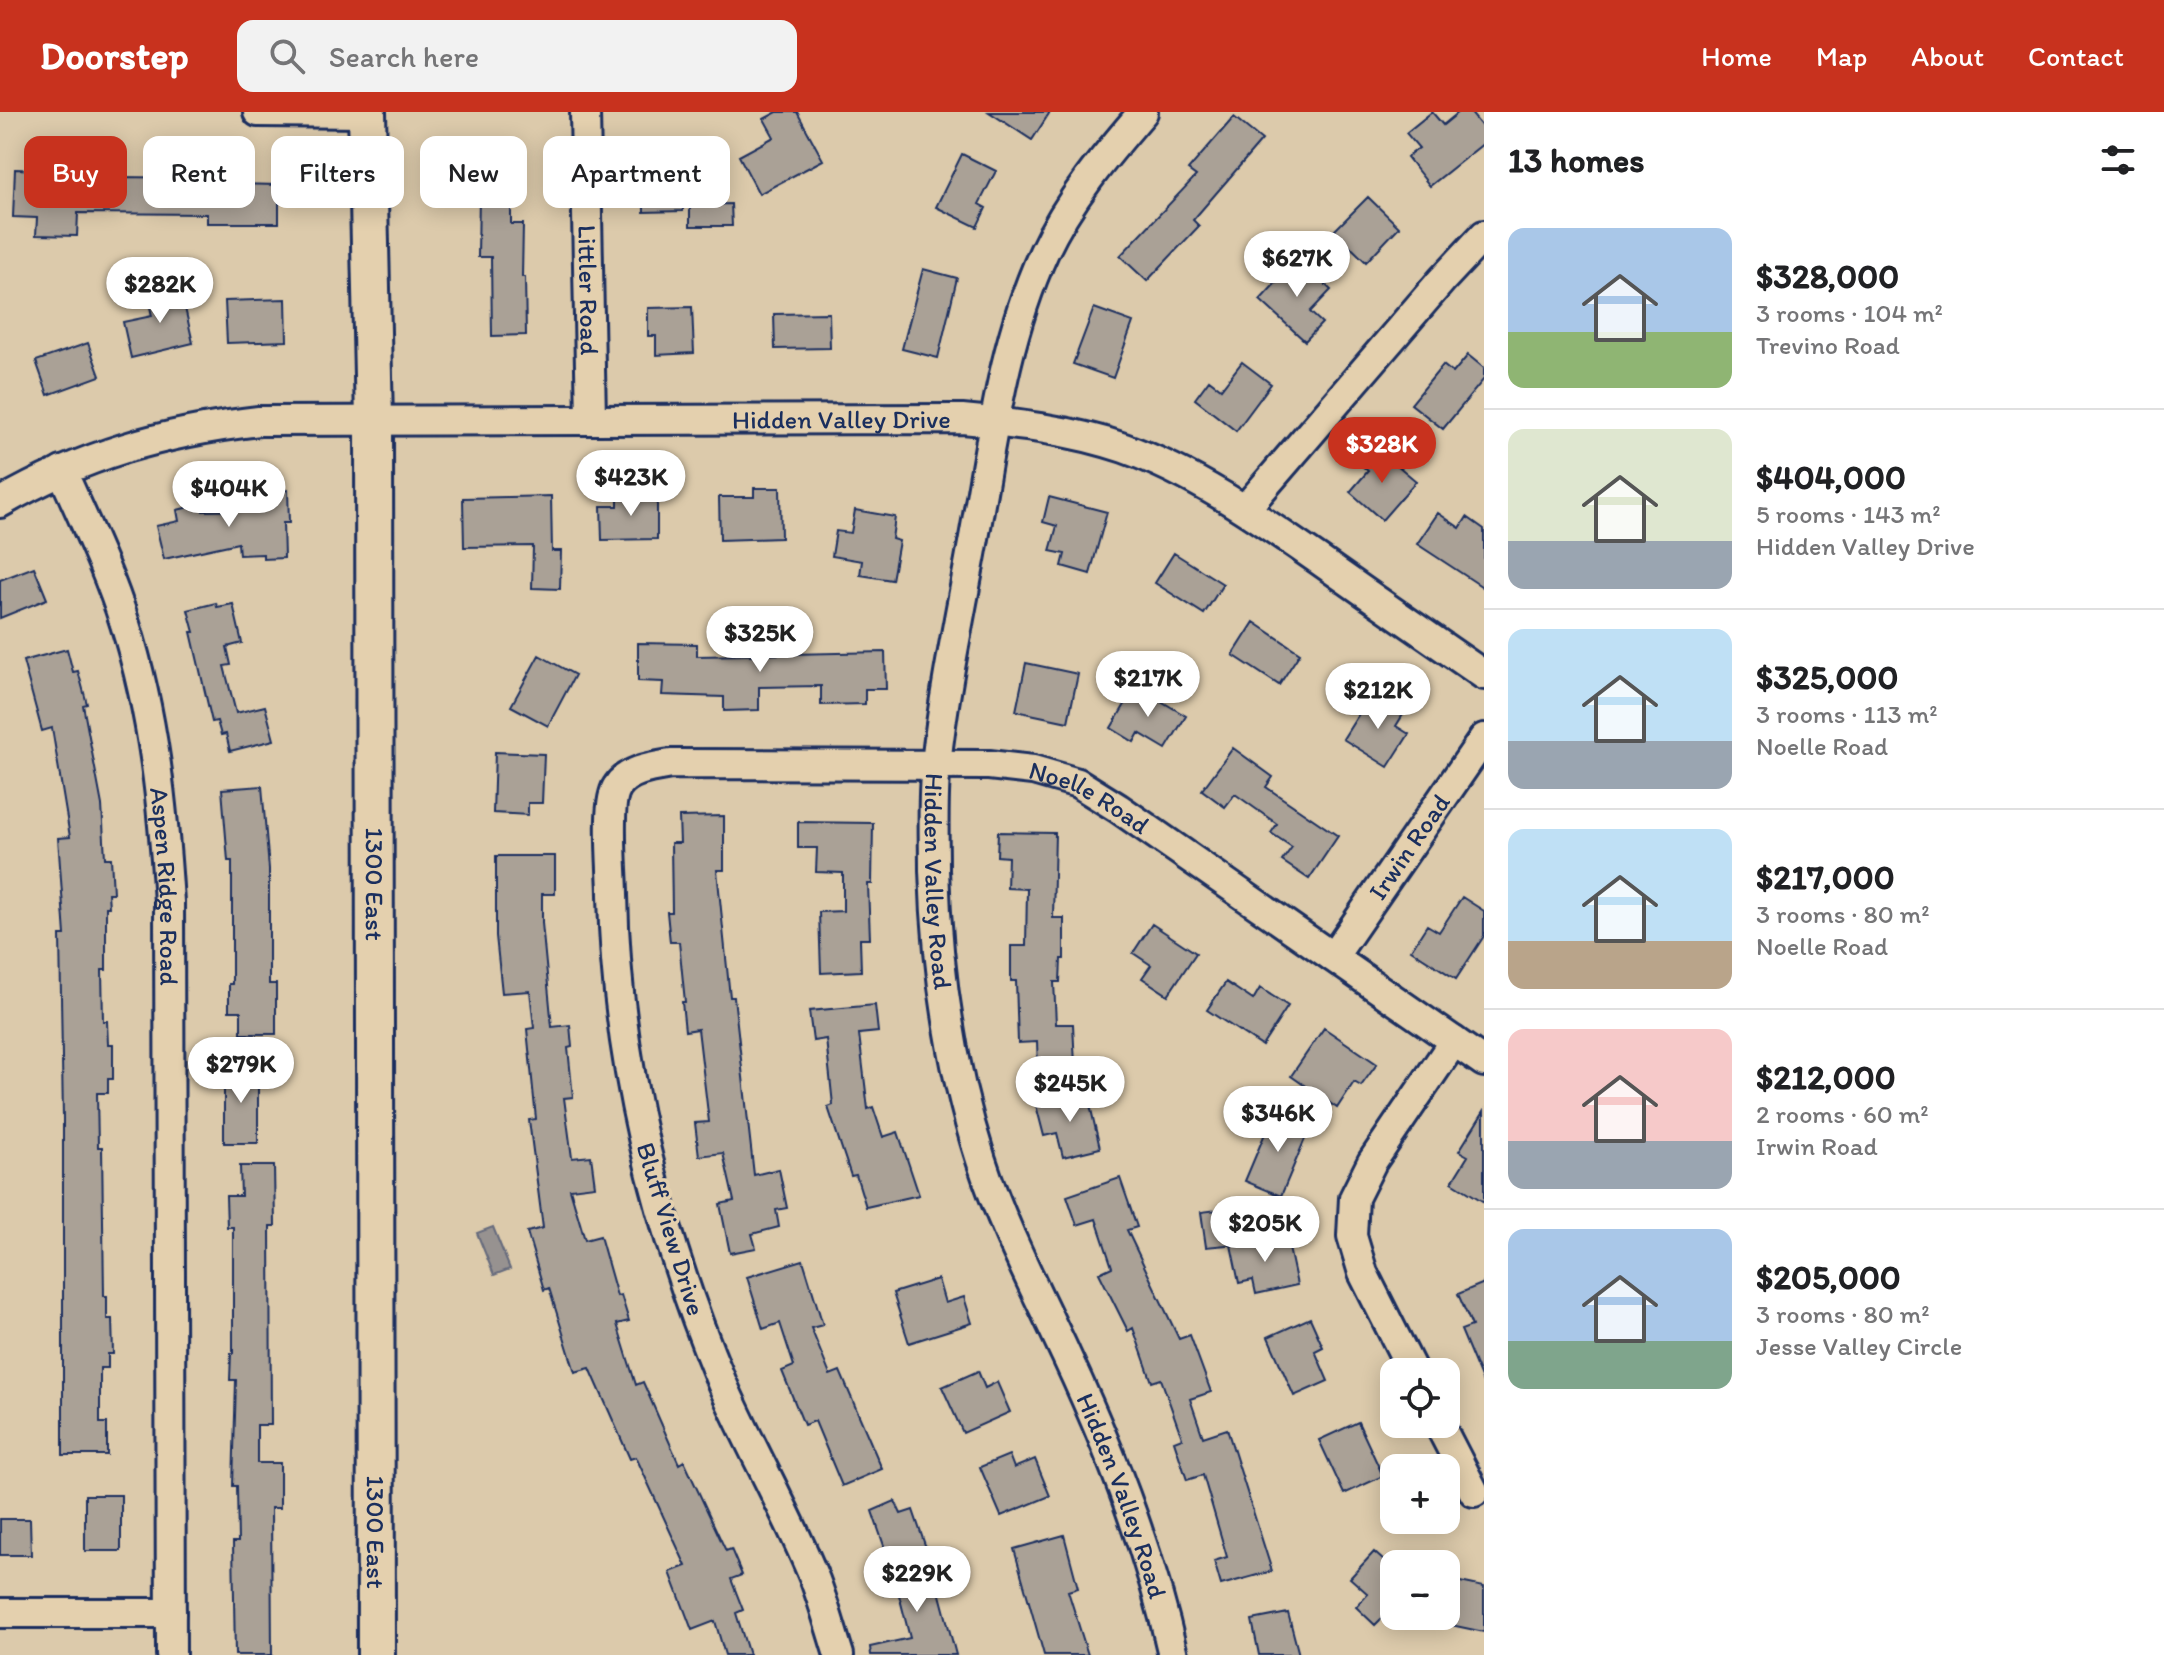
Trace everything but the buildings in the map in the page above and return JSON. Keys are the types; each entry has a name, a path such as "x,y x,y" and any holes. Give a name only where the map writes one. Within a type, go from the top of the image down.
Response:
{"main road":[{"name":"1300 East","path":"367,112 374,420 376,1655"}],"street":[{"path":"258,112 367,112"},
{"name":"Littler Road","path":"585,112 591,419"},
{"name":"Hidden Valley Road","path":"1143,112 1077,194 1045,249 1021,307 1003,374 951,666 936,765 933,815 936,932 952,1047 981,1158 1019,1260 1066,1354 1107,1448 1142,1542 1173,1655"},
{"path":"1245,509 1484,235"},
{"name":"Hidden Valley Drive","path":"0,503 62,471 142,442 193,429 259,421 962,419 995,422 1059,430 1123,448 1187,475 1245,509 1484,675"},
{"name":"Aspen Ridge Road","path":"62,471 125,623 150,718 164,810 169,902 171,1655"},
{"name":"Irwin Road","path":"1333,957 1484,738"},
{"name":"Noelle Road","path":"623,780 636,772 671,764 989,765 1033,770 1078,783 1484,1062"},
{"name":"Bluff View Drive","path":"623,780 616,787 611,813 613,914 637,1112 659,1204 687,1293 723,1384 815,1581 839,1655"},
{"path":"1406,1358 1363,1273 1352,1236 1354,1198 1372,1162 1454,1041"},
{"path":"1446,1438 1474,1492"},
{"path":"0,1613 171,1613"}],"shaded area":[{"path":"493,1227 510,1269 494,1275 477,1233"}]}
